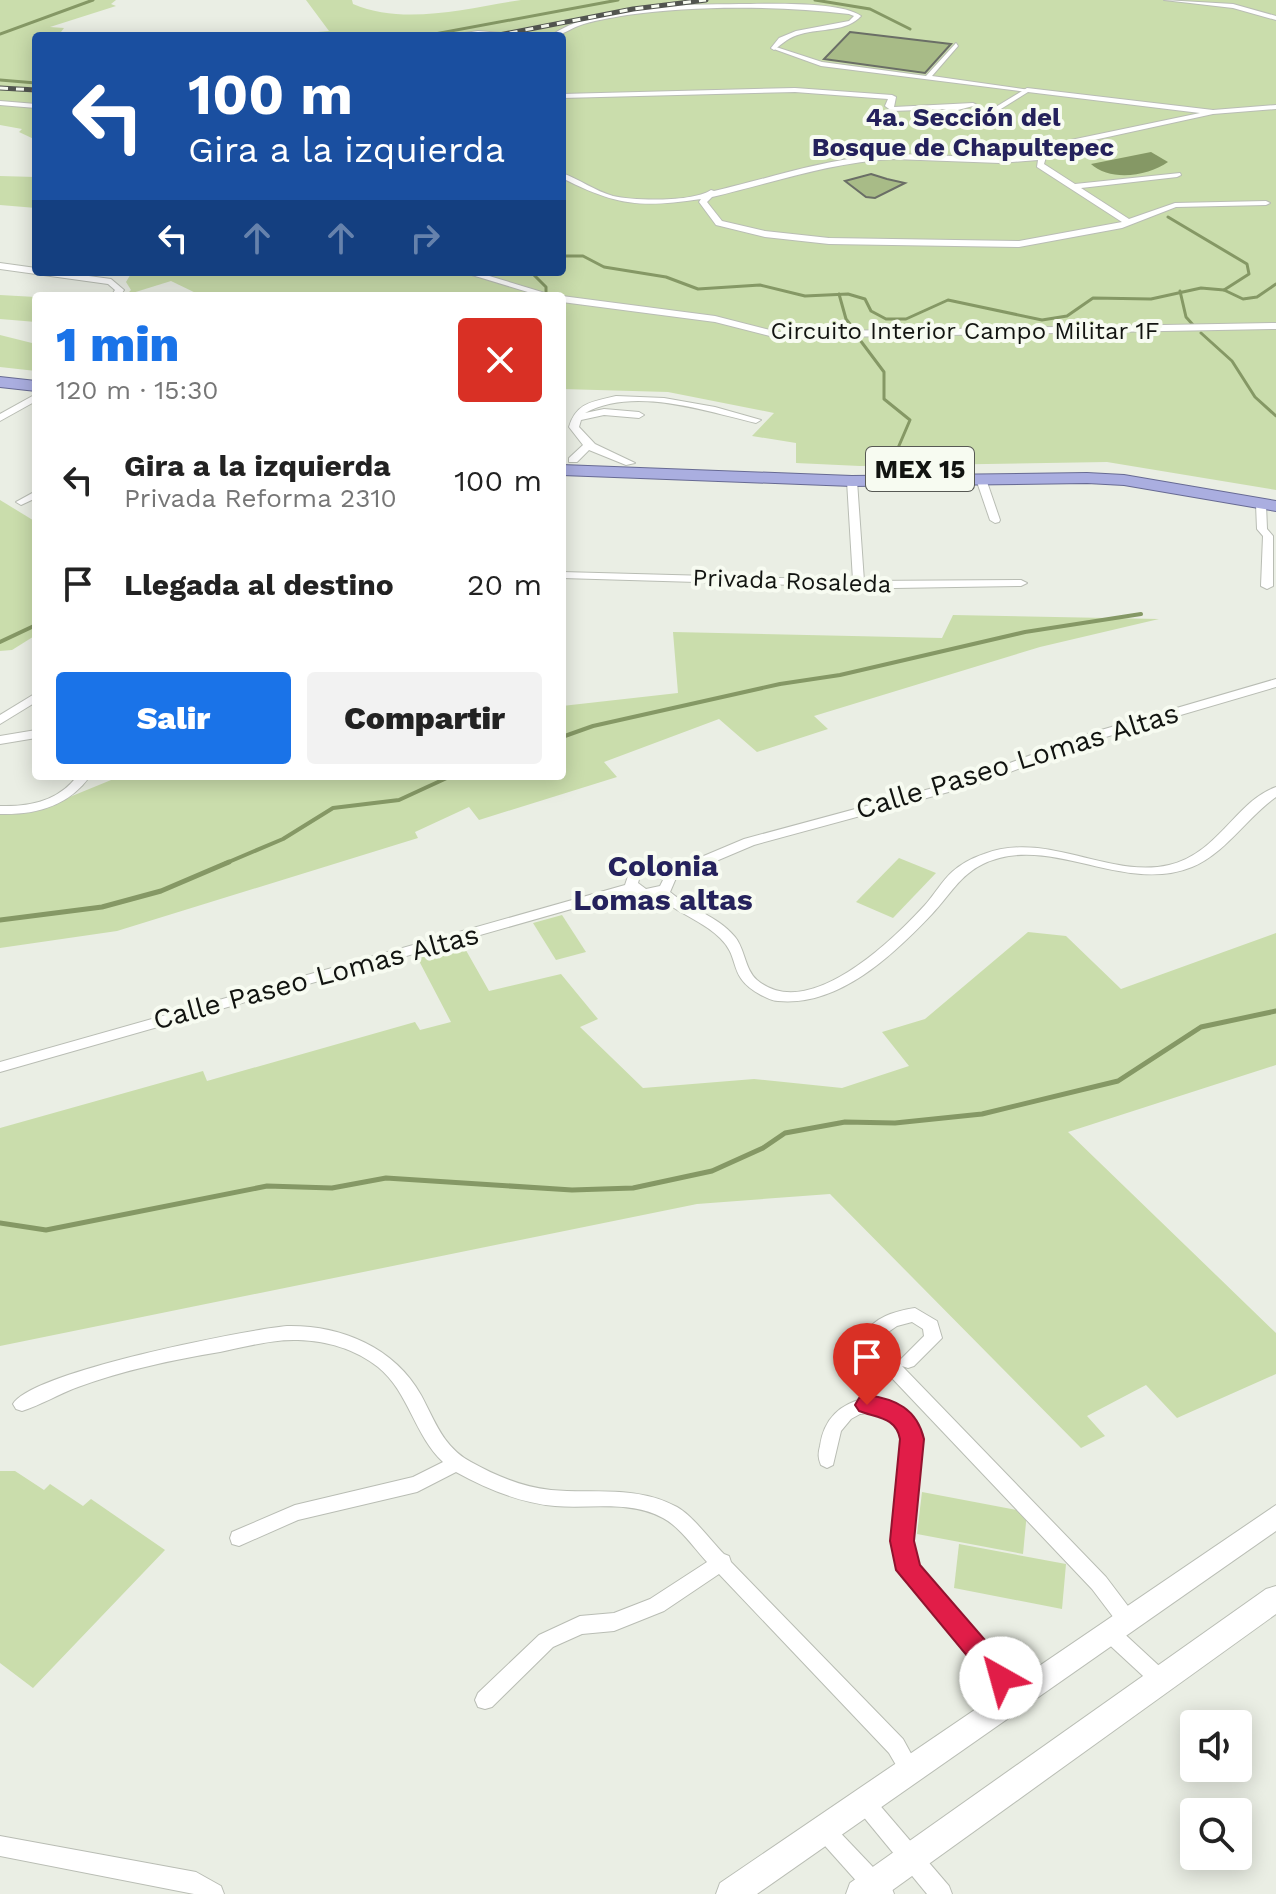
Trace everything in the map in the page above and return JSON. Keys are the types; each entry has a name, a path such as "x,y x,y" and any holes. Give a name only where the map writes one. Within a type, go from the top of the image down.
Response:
{"highway":[{"path":"0,382 32,386"},
{"path":"0,390 32,395"},
{"name":"MEX 15","path":"566,463 853,471 1088,467 1160,475 1271,502"},
{"name":"MEX 15","path":"566,463 852,481 1124,480 1271,502"}],"main road":[{"path":"731,1894 1276,1516"},
{"path":"873,1891 913,1857 1276,1598"}],"street":[{"path":"1167,0 1233,6 1276,18"},
{"path":"556,32 560,26 582,16 658,3 794,6 851,12 858,16 851,23 788,36 774,44 774,48 821,64 1213,112"},
{"path":"927,78 956,45"},
{"path":"566,96 823,91 884,94 892,97 889,106 892,109 973,105 917,117 927,120 996,110 1027,90"},
{"path":"0,103 32,106"},
{"path":"1128,222 1040,165 1045,148 1213,112 1276,107"},
{"path":"622,208 873,158 1006,164 1043,157"},
{"path":"1072,187 1177,175"},
{"path":"566,177 614,198 678,199"},
{"path":"711,192 703,202 706,210 727,227 829,241 1019,244 1128,222 1175,205 1266,203"},
{"path":"0,266 32,271"},
{"path":"67,276 111,282 120,290 118,292"},
{"path":"480,276 537,292"},
{"name":"Circuito Interior Campo Militar 1F","path":"566,300 715,319 778,335 1276,326"},
{"path":"0,418 32,398"},
{"path":"574,423 600,401 628,398 756,420"},
{"path":"566,423 604,412 639,415"},
{"path":"574,423 588,445 630,463"},
{"path":"566,463 588,445"},
{"path":"981,479 995,520"},
{"path":"852,481 859,584"},
{"path":"21,502 32,496"},
{"path":"1267,586 1268,536 1262,529 1271,502"},
{"name":"Privada Rosaleda","path":"566,575 859,584 1021,583"},
{"name":"Calle Paseo Lomas Altas","path":"668,876 749,842 974,781 1088,738 1276,683"},
{"path":"0,720 32,700"},
{"path":"4,735 32,734"},
{"path":"0,810 32,808 52,801 69,792 80,780"},
{"path":"662,892 731,941 740,968 757,988 769,994 802,997 836,987 854,976 943,893 954,876 978,861 1002,853 1028,851 1121,867 1171,869 1203,856 1258,803 1276,791"},
{"path":"656,869 668,876 670,883 662,892 646,894 633,887 631,878 641,870 656,869"},
{"name":"Calle Paseo Lomas Altas","path":"0,1067 633,887"},
{"path":"908,1361 933,1338 931,1326 915,1315 900,1317 880,1326 872,1336 876,1350 1099,1583 1118,1627 1162,1681"},
{"path":"22,1404 102,1370 153,1356 267,1336 296,1333 334,1338 376,1355 397,1374 437,1449 455,1464 529,1494 556,1498 628,1497 673,1514 896,1746 910,1770"},
{"path":"827,1460 836,1424 849,1411 867,1405 888,1407 909,1424 912,1439 902,1541 908,1570 987,1658 1014,1697"},
{"path":"239,1538 295,1513 417,1484 455,1464"},
{"path":"485,1700 546,1641 580,1625 614,1622 657,1605 722,1562"},
{"path":"864,1802 941,1894"},
{"path":"824,1830 873,1891"},
{"path":"0,1846 196,1883 213,1894"}],"shaded area":[{"path":"0,0 116,0 111,4 116,6 50,27 64,28 61,32 32,32 32,138 19,132 22,129 0,125"},
{"path":"306,0 352,0 353,4 373,10 415,15 521,0 1276,0 1276,490 1107,462 860,466 796,463 796,443 752,436 774,413 668,392 566,389 566,292 194,292 171,281 129,292 131,290 126,282 130,276 566,276 566,32 318,32 329,31"},
{"path":"1151,152 1168,162 1151,171 1130,175 1108,173 1091,164"},
{"path":"0,176 32,177 32,208 0,205"},
{"path":"0,295 32,297 32,322 0,319"},
{"path":"0,335 32,343 32,371 0,367"},
{"path":"0,500 32,520 32,638 12,650 0,651"},
{"path":"953,615 1159,619 1040,647 814,716 828,729 757,752 719,719 604,762 617,777 479,820 469,807 415,832 418,838 117,931 0,948 0,814 33,812 111,780 566,780 566,706 678,693 673,632 942,638"},
{"path":"899,858 936,873 893,918 856,902"},
{"path":"562,915 586,952 556,960 533,923"},
{"path":"1028,932 1066,936 1121,989 1276,933 1276,1065 1068,1132 1276,1333 1276,1374 1177,1418 1146,1385 1087,1416 1105,1436 1081,1448 830,1194 697,1204 0,1346 0,1128 203,1071 207,1081 415,1022 420,1030 451,1022 417,957 463,945 489,991 561,974 598,1019 580,1027 643,1088 754,1079 842,1088 909,1066 882,1032 925,1019"},
{"path":"0,1471 15,1471 44,1490 50,1484 83,1506 91,1499 165,1550 33,1688 0,1663"},
{"path":"922,1492 1027,1512 1023,1554 917,1534"},
{"path":"959,1544 1066,1564 1062,1609 954,1588"}],"building":[{"path":"850,32 951,44 925,73 824,59"},
{"path":"871,174 905,183 875,198 866,197 845,181"}],"waterway":[{"path":"0,34 93,0"},
{"path":"446,32 618,0"},
{"path":"815,0 870,9 910,29"},
{"path":"0,80 32,83"},
{"path":"1168,217 1247,264 1249,274 1224,290"},
{"path":"566,256 583,256 604,267 666,277 698,289 760,285 805,296 839,294"},
{"path":"535,276 546,287 546,292"},
{"path":"1224,290 1243,299 1257,297 1276,284"},
{"path":"1180,293 1201,288 1224,290"},
{"path":"839,294 865,299 871,311 886,319 906,319 948,300 1042,320 1067,316 1093,298 1151,299 1180,293"},
{"path":"1180,293 1186,317 1194,326"},
{"path":"839,294 846,319 853,328"},
{"path":"1201,333 1232,361 1255,397 1276,416"},
{"path":"857,336 884,372 884,399 910,420 898,448 907,457"},
{"path":"566,736 593,726 780,684 840,675 1025,632 1141,614"},
{"path":"0,642 32,627"},
{"path":"224,864 283,839 333,808 399,800 442,780"},
{"path":"0,920 102,907 161,891 229,862"},
{"path":"0,1223 46,1230 267,1186 332,1188 386,1178 572,1190 633,1188 712,1171 763,1148 785,1133 845,1122 895,1123 982,1114 1118,1081 1201,1027 1276,1011"}],"railway":[{"path":"515,32 633,9 706,0"},
{"path":"0,88 32,90"}],"district":[{"name":"4a. Sección del Bosque de Chapultepec","path":"963,132"},
{"name":"Colonia Lomas altas","path":"663,882"}],"route":[{"path":"867,1405 888,1407 909,1424 912,1439 902,1541 908,1570 987,1658 1001,1678"}]}
